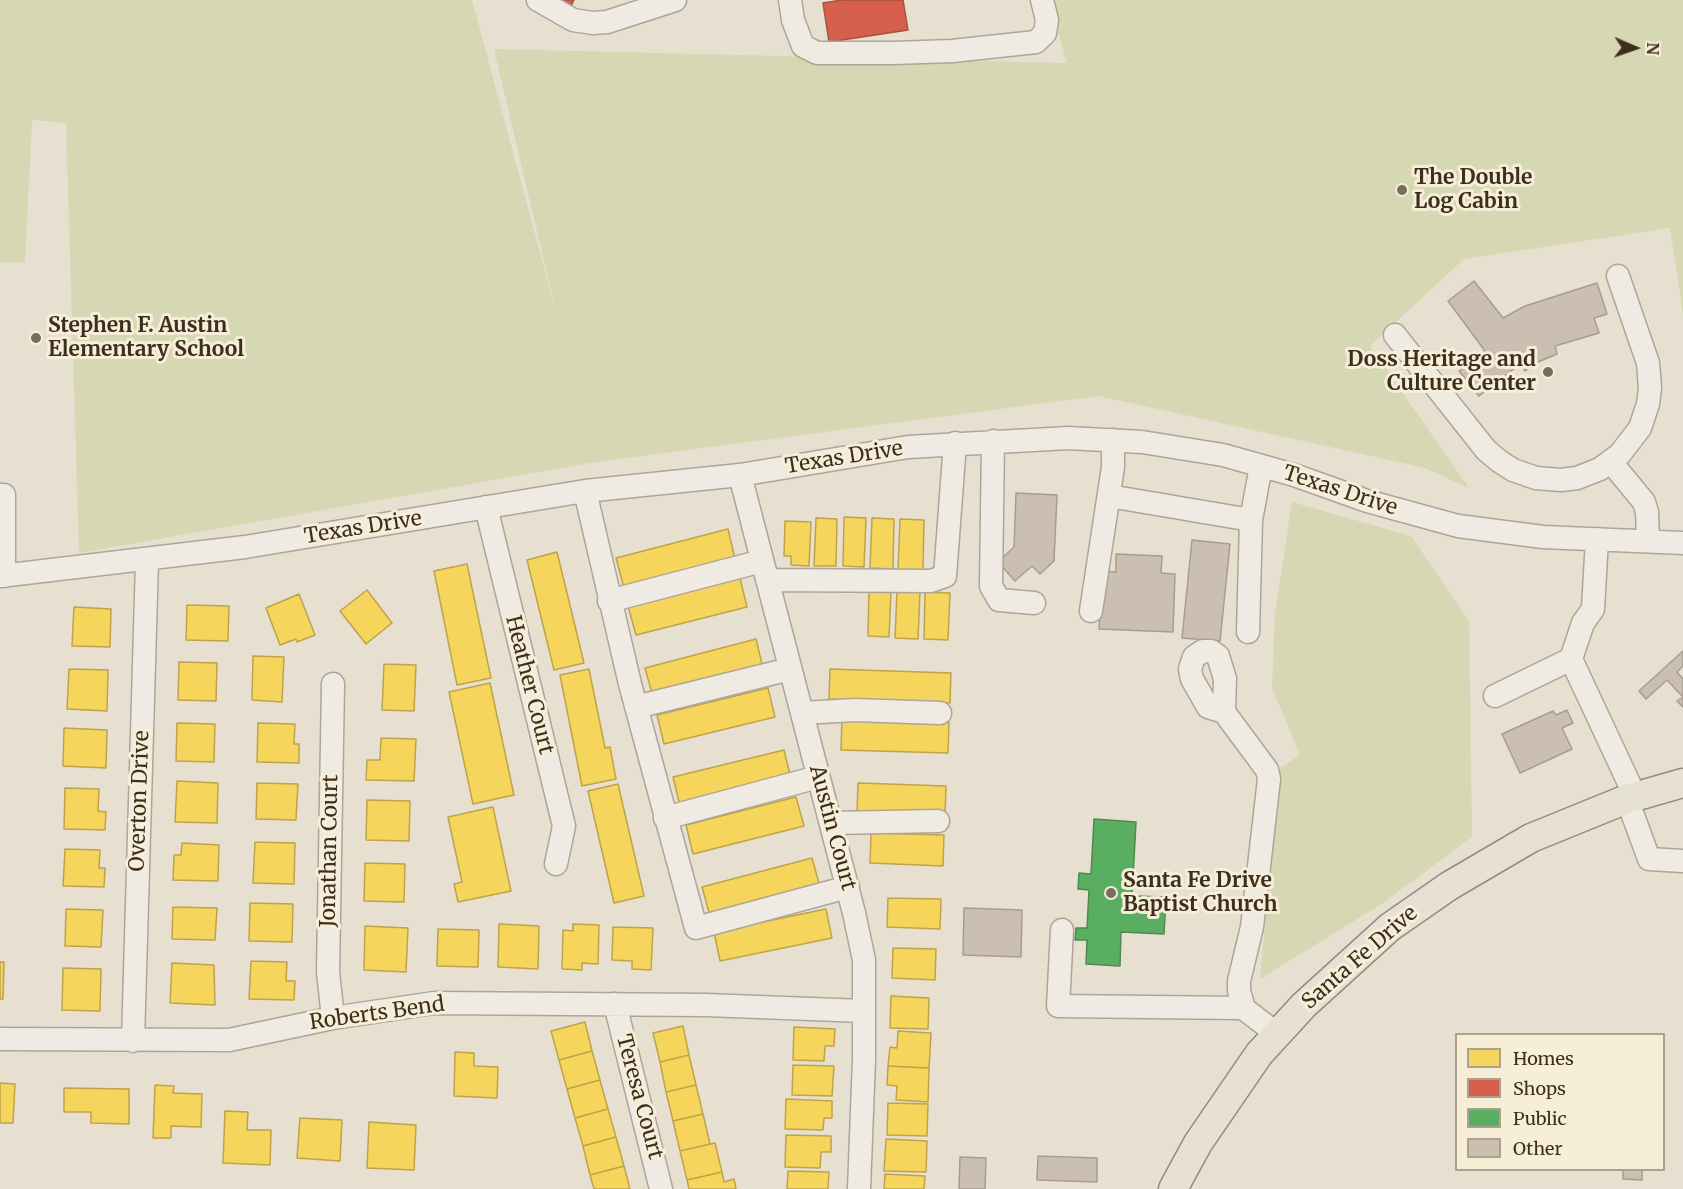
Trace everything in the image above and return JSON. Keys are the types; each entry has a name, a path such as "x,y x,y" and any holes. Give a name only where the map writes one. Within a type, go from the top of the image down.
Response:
{"main road":[{"name":"Santa Fe Drive","path":"1173,1189 1198,1143 1230,1094 1277,1034 1304,1005 1390,927 1449,886 1531,838 1631,797 1683,783"}],"street":[{"path":"538,0 573,20 593,23 607,22 675,0"},
{"path":"790,0 793,20 803,46 818,52 882,53 952,51 1036,42 1045,33 1042,0"},
{"path":"1395,335 1486,450 1505,466 1528,476 1561,480 1585,475 1611,462 1626,448 1640,428 1648,404 1650,388 1648,363 1618,276"},
{"name":"Texas Drive","path":"2,576 147,561 585,491 740,475 908,447 1068,438 1142,442 1223,455 1367,501 1458,526 1543,537 1683,543"},
{"path":"1091,611 1113,467 1113,440"},
{"path":"993,441 991,586 999,600 1034,603"},
{"path":"609,601 764,570 931,581 945,576 955,443"},
{"path":"1611,462 1644,502 1647,512 1648,541"},
{"path":"1248,632 1251,520 1261,466"},
{"name":"Austin Court","path":"740,475 848,887 864,960 859,1189"},
{"path":"585,491 609,601 696,928 848,887"},
{"path":"0,495 4,495 2,576"},
{"path":"1109,496 1251,520"},
{"name":"Heather Court","path":"486,507 564,826 556,864"},
{"path":"1597,539 1593,609 1583,623 1571,659 1631,797 1648,859 1683,861"},
{"name":"Overton Drive","path":"133,1041 147,561"},
{"path":"1495,696 1571,659"},
{"path":"636,707 790,669"},
{"name":"Jonathan Court","path":"333,684 328,972 333,1018"},
{"path":"802,713 855,710 940,713"},
{"path":"1224,712 1267,770 1269,779 1252,927 1239,981 1239,991 1244,1008 1277,1034"},
{"path":"665,818 818,777"},
{"path":"831,823 938,821"},
{"path":"1062,930 1058,1006 1244,1008"},
{"name":"Roberts Bend","path":"0,1039 230,1040 333,1018 434,1003 615,1004 864,1011"},
{"name":"Teresa Court","path":"615,1004 661,1189"}],"green space":[{"path":"0,0 472,0 557,316 494,49 1067,63 1049,0 1683,0 1683,314 1670,228 1464,259 1370,346 1469,488 1425,468 1099,396 596,462 79,553 66,123 32,120 25,262 0,262"},
{"path":"1292,502 1411,536 1469,621 1472,837 1380,905 1260,979 1273,836 1275,771 1300,755 1272,688 1275,613"}],"building: Homes":[{"path":"844,517 866,518 864,567 843,566"},
{"path":"816,518 837,519 836,566 814,566"},
{"path":"872,518 894,519 893,569 870,568"},
{"path":"900,519 924,520 923,571 898,570"},
{"path":"785,521 811,522 809,566 791,565 791,556 784,556"},
{"path":"728,529 735,559 624,588 616,558"},
{"path":"557,552 584,663 554,670 527,560"},
{"path":"467,564 491,678 457,685 434,571"},
{"path":"740,578 747,607 636,635 628,606"},
{"path":"367,590 392,623 366,644 340,611"},
{"path":"869,590 891,590 889,637 868,636"},
{"path":"897,591 920,592 918,639 895,638"},
{"path":"925,592 950,593 948,640 924,639"},
{"path":"299,594 315,635 280,645 266,608"},
{"path":"187,605 229,606 228,641 186,640"},
{"path":"74,607 111,609 110,647 72,646"},
{"path":"756,639 763,668 653,697 645,668"},
{"path":"253,656 284,657 282,702 252,700"},
{"path":"179,662 217,663 216,701 178,700"},
{"path":"384,664 416,665 414,711 382,710"},
{"path":"69,669 108,670 107,711 67,709"},
{"path":"589,669 605,748 610,747 616,779 582,786 560,675"},
{"path":"830,669 951,673 950,703 829,699"},
{"path":"490,683 514,795 473,804 449,692"},
{"path":"768,688 775,717 664,744 657,715"},
{"path":"842,719 949,722 948,753 841,750"},
{"path":"177,723 215,724 214,762 176,761"},
{"path":"258,723 295,724 294,744 299,744 299,763 257,762"},
{"path":"64,728 107,730 106,768 63,766"},
{"path":"381,738 416,739 414,781 366,780 367,760 380,760"},
{"path":"784,750 791,779 680,806 673,777"},
{"path":"177,781 218,783 217,823 175,822"},
{"path":"257,783 298,784 296,820 256,819"},
{"path":"858,783 946,786 945,816 857,813"},
{"path":"618,784 644,896 614,903 588,791"},
{"path":"65,788 99,789 98,811 106,812 105,830 64,829"},
{"path":"796,797 804,826 693,854 686,825"},
{"path":"367,800 410,801 409,841 366,840"},
{"path":"493,807 511,891 458,902 454,884 462,882 448,817"},
{"path":"871,833 944,835 943,866 870,863"},
{"path":"255,842 295,843 294,884 253,883"},
{"path":"182,843 219,845 218,881 173,880 174,855 181,855"},
{"path":"65,849 100,850 99,868 105,868 104,887 63,886"},
{"path":"812,858 820,887 710,916 702,887"},
{"path":"365,863 405,864 404,902 364,901"},
{"path":"888,898 941,899 940,929 887,927"},
{"path":"250,903 293,904 292,942 249,941"},
{"path":"173,907 217,908 215,940 172,939"},
{"path":"66,909 103,910 101,947 65,946"},
{"path":"826,909 832,938 720,961 714,932"},
{"path":"499,924 539,926 538,969 498,967"},
{"path":"573,924 599,925 598,964 582,963 582,970 562,969 563,930 573,931"},
{"path":"365,926 408,928 406,972 364,970"},
{"path":"613,927 653,928 651,970 632,969 632,961 612,960"},
{"path":"438,929 479,930 478,967 437,966"},
{"path":"893,948 936,949 935,980 892,978"},
{"path":"251,961 287,962 286,981 295,981 294,1000 249,999"},
{"path":"0,962 4,962 3,999 0,999"},
{"path":"172,963 214,965 215,1005 170,1003"},
{"path":"63,968 101,969 100,1011 62,1010"},
{"path":"891,996 929,998 928,1029 890,1028"},
{"path":"585,1022 592,1051 559,1060 551,1031"},
{"path":"683,1026 689,1055 660,1062 653,1033"},
{"path":"794,1027 835,1029 834,1046 825,1046 824,1061 793,1060"},
{"path":"898,1031 931,1033 929,1068 888,1066 890,1047 897,1048"},
{"path":"592,1051 600,1080 567,1089 559,1060"},
{"path":"455,1052 474,1053 474,1066 498,1067 497,1098 454,1096"},
{"path":"689,1055 696,1085 666,1092 660,1062"},
{"path":"793,1065 834,1066 832,1096 792,1095"},
{"path":"888,1066 929,1068 928,1102 896,1100 897,1086 887,1085"},
{"path":"600,1080 608,1109 575,1118 567,1089"},
{"path":"0,1083 15,1084 13,1123 0,1123"},
{"path":"155,1085 174,1086 173,1093 202,1094 201,1127 171,1126 171,1138 153,1138"},
{"path":"696,1085 703,1114 673,1121 666,1092"},
{"path":"64,1088 129,1089 129,1124 91,1123 91,1112 64,1112"},
{"path":"786,1099 832,1101 832,1118 824,1118 823,1130 785,1129"},
{"path":"888,1103 928,1104 927,1136 887,1135"},
{"path":"608,1109 616,1137 583,1146 575,1118"},
{"path":"225,1111 248,1112 247,1130 271,1130 270,1165 223,1163"},
{"path":"703,1114 710,1144 680,1151 673,1121"},
{"path":"300,1118 342,1120 340,1161 297,1158"},
{"path":"369,1122 416,1125 414,1170 367,1168"},
{"path":"786,1135 831,1136 831,1152 821,1152 820,1168 785,1167"},
{"path":"616,1137 624,1166 590,1175 583,1146"},
{"path":"886,1139 927,1141 926,1172 884,1171"},
{"path":"715,1143 722,1172 687,1180 680,1151"},
{"path":"624,1166 630,1189 594,1189 590,1175"},
{"path":"788,1171 829,1172 828,1189 787,1189"},
{"path":"722,1172 724,1182 734,1179 736,1189 689,1189 687,1180"},
{"path":"885,1174 925,1176 924,1189 884,1189"}],"building: Shops":[{"path":"560,0 574,0 571,6"},
{"path":"842,0 903,0 908,30 829,42 823,3"}],"building: Public":[{"name":"Santa Fe Drive Baptist Church","path":"1094,819 1136,822 1132,896 1166,897 1164,934 1121,932 1120,966 1086,964 1087,940 1075,940 1076,928 1087,928 1089,890 1078,889 1079,873 1091,874"}],"building: Other":[{"path":"1474,281 1503,318 1525,306 1597,283 1607,314 1594,318 1599,333 1555,346 1557,354 1538,362 1525,371 1520,364 1479,396 1459,371 1485,351 1448,301"},
{"path":"1016,493 1057,495 1054,561 1040,574 1032,566 1015,581 998,562 1014,547"},
{"path":"1192,540 1230,544 1220,641 1182,638"},
{"path":"1116,554 1162,556 1161,573 1175,574 1173,632 1099,629 1102,571 1116,572"},
{"path":"1683,651 1683,666 1677,672 1683,679 1683,697 1667,680 1646,699 1639,691"},
{"path":"1683,697 1683,707 1677,701"},
{"path":"1567,710 1573,723 1562,728 1572,749 1520,773 1502,734 1553,711 1556,715"},
{"path":"964,908 1022,910 1021,957 963,955"},
{"path":"1038,1156 1097,1158 1097,1182 1037,1180"},
{"path":"960,1157 986,1158 985,1189 959,1189"},
{"path":"1623,1171 1642,1171 1642,1180 1623,1179"}],"place":[{"name":"The Double Log Cabin","path":"1402,190"},
{"name":"Stephen F. Austin Elementary School","path":"36,338"},
{"name":"Doss Heritage and Culture Center","path":"1548,372"},
{"name":"Santa Fe Drive Baptist Church","path":"1111,893"}]}
